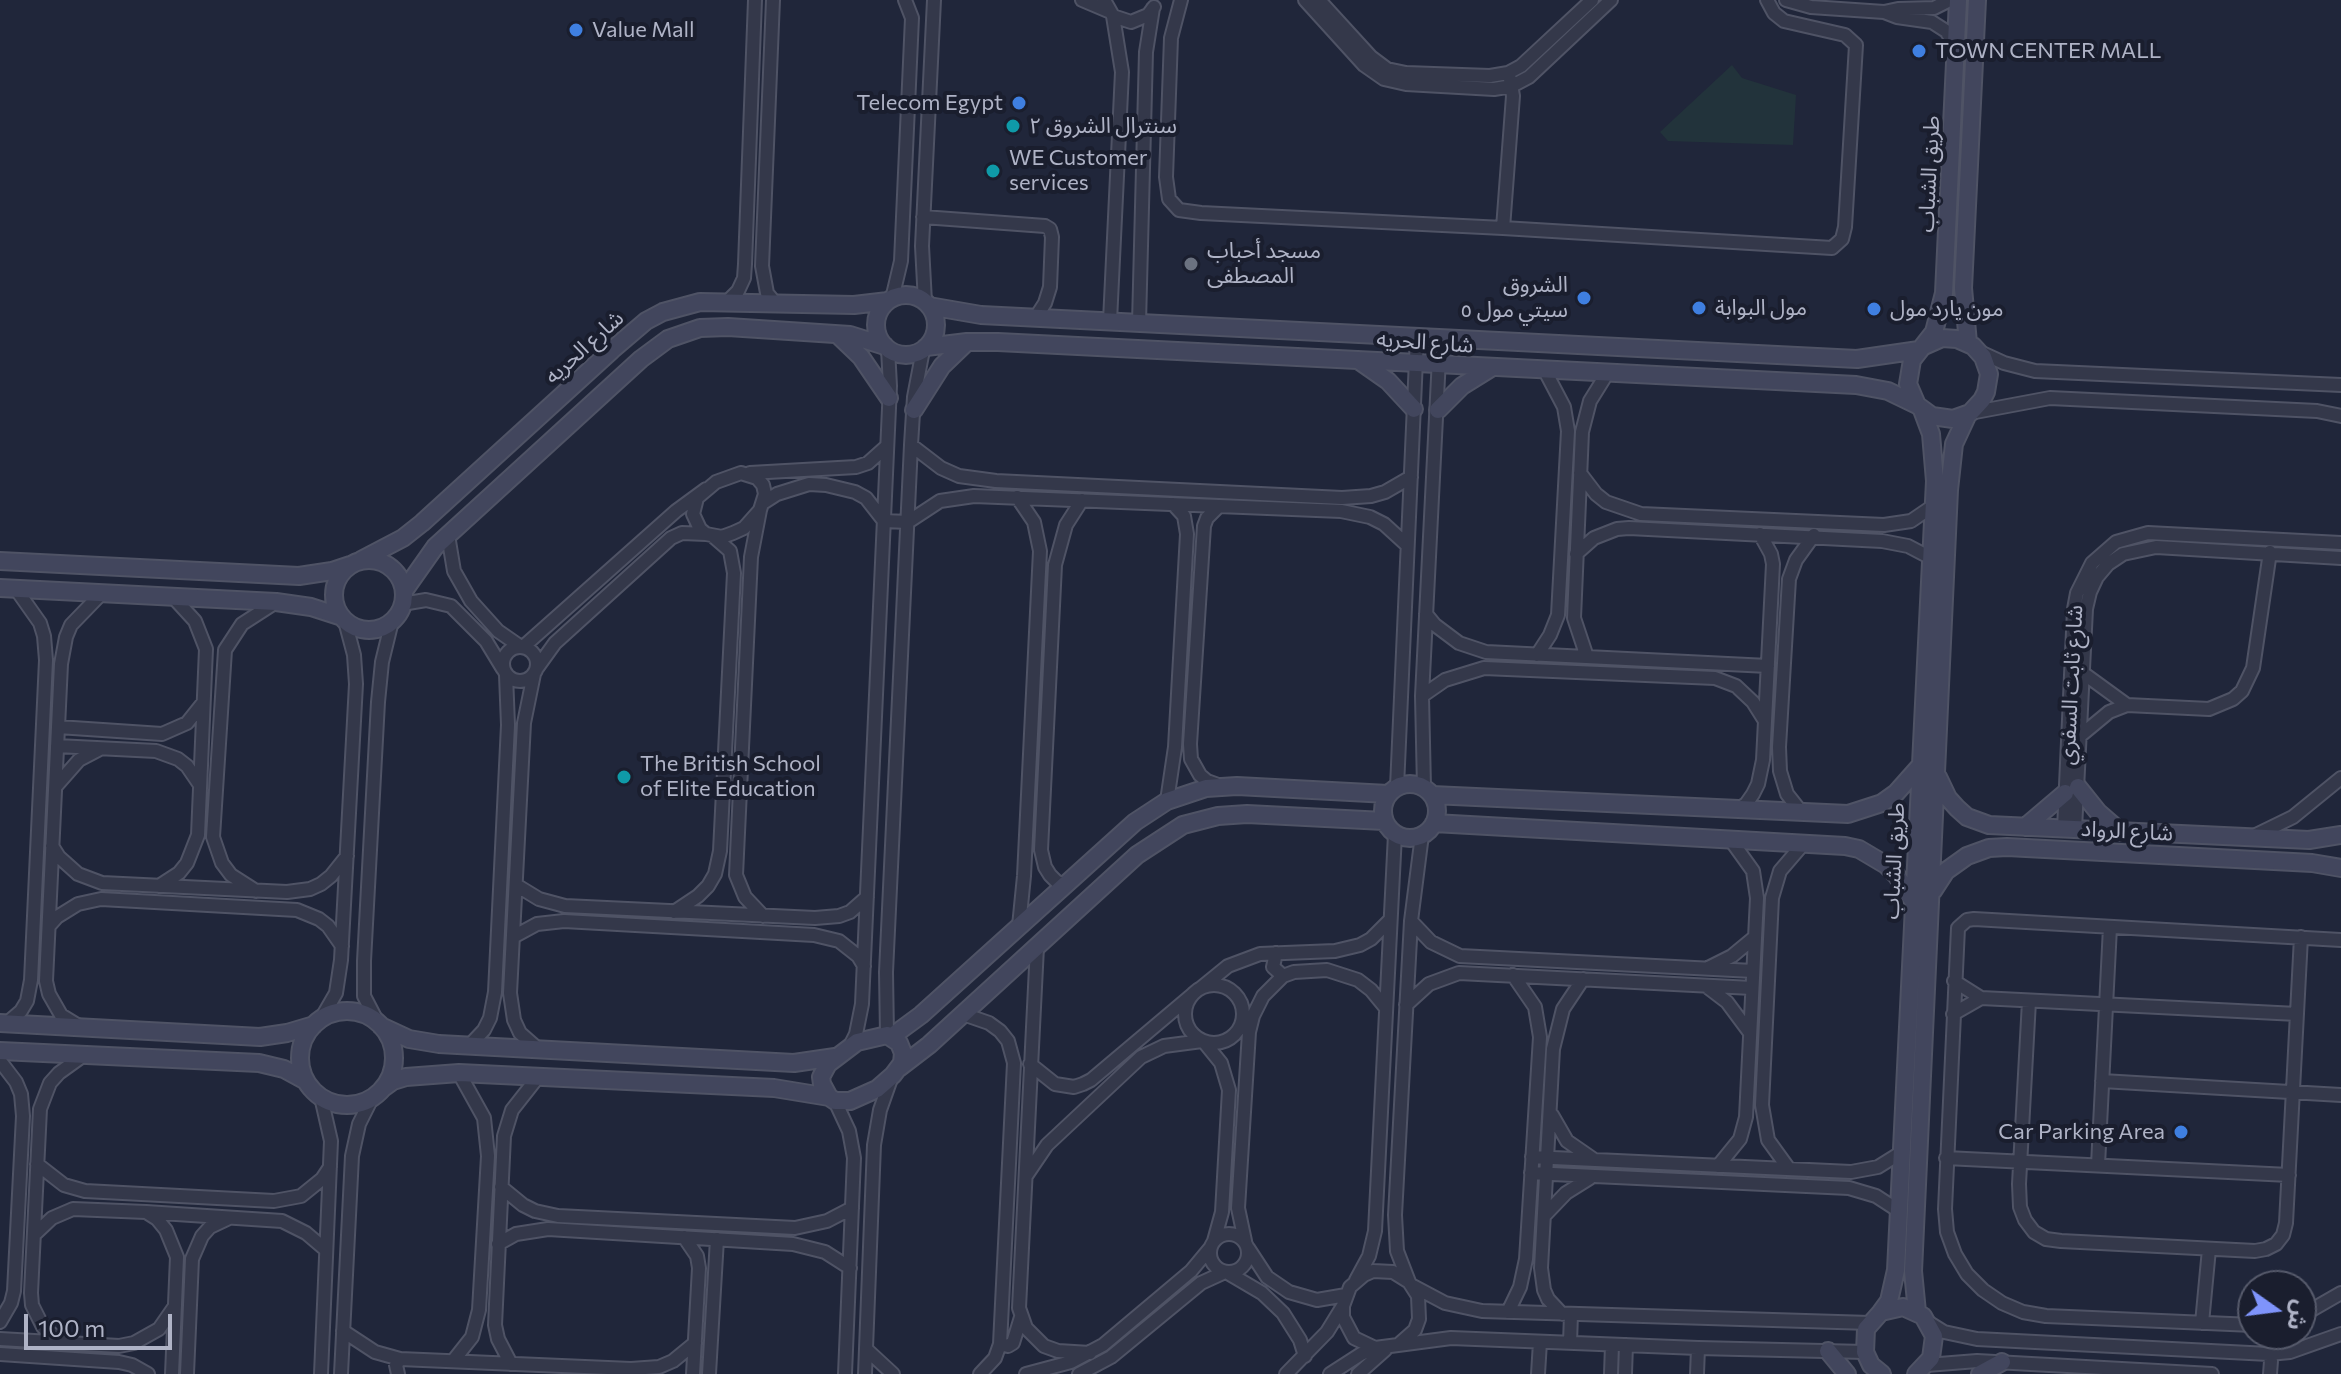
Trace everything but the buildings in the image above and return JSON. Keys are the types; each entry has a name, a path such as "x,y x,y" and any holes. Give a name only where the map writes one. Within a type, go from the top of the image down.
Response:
{"street":[{"path":"728,301 744,278 755,0"},
{"path":"773,0 762,266 767,293 775,303"},
{"path":"850,1046 860,1019 864,969 889,398 886,348 879,338 877,318 890,300 901,261 912,18 905,0"},
{"path":"1082,0 1109,9 1131,22 1148,15 1155,4"},
{"path":"1181,0 1171,38 1166,177 1169,199 1179,210 1832,248 1838,244 1845,227 1856,45 1845,35 1784,21 1774,13 1767,0"},
{"path":"1305,0 1364,65 1384,79 1398,84 1494,89 1510,80 1534,73 1611,0"},
{"path":"1319,0 1371,57 1387,69 1510,80"},
{"path":"1503,228 1510,80 1592,0"},
{"path":"1786,0 1820,8 1884,12 1934,8 1950,0"},
{"name":"طريق الشباب","path":"1921,348 1934,332 1944,293 1958,0"},
{"name":"طريق الشباب","path":"1973,347 1963,288 1977,0"},
{"path":"341,1374 352,1156 359,1124 388,1079 393,1057 388,1035 364,996 378,702 382,662 392,621 423,561 448,535 641,359 668,339 683,332 714,327 807,331 863,338 905,355 924,348 931,340 935,323 927,304 922,261 933,1"},
{"path":"1139,323 1146,52 1155,4"},
{"path":"1109,9 1122,72 1110,321"},
{"path":"1884,12 1937,24 1957,47"},
{"path":"1119,127 1144,126"},
{"path":"923,217 1048,227 1052,234 1050,287 1036,317"},
{"path":"901,261 922,261"},
{"path":"1050,287 1060,319"},
{"path":"890,300 909,295 927,304"},
{"name":"شارع الحريه","path":"0,561 278,576 315,575 355,562 403,538 646,321 681,305 728,301 854,305 890,300"},
{"path":"807,304 807,331"},
{"name":"شارع الحريه","path":"927,304 963,313 999,316 1857,359 1921,348"},
{"path":"998,342 999,316"},
{"path":"1338,333 1338,358"},
{"path":"837,334 861,357 889,398"},
{"path":"1286,1374 1327,1332 1373,1243 1389,921 1390,828 1383,804 1393,790 1417,337"},
{"path":"1330,1374 1348,1361 1407,1339 1419,1319 1418,1296 1397,1251 1395,1215 1411,921 1428,829 1437,806 1428,792 1422,696 1440,338"},
{"path":"2341,385 2050,372 2019,368 1950,338 1935,340 1921,348 1912,360 1908,384 1920,408 1932,416 1946,419 2050,398 2317,411 2341,416"},
{"path":"914,410 942,366 967,342"},
{"name":"شارع الحريه","path":"924,348 967,342 998,342 1856,385 1888,391 1920,408"},
{"path":"1524,368 1525,342"},
{"path":"1969,414 1982,400 1988,383 1987,365 1973,347"},
{"path":"865,1374 874,1145 880,1110 903,1058 901,1048 889,1036 886,972 911,445 924,348"},
{"path":"1356,359 1388,381 1414,409 1438,410 1462,386 1491,368"},
{"path":"1856,385 1862,369 1857,359"},
{"path":"1537,655 1554,626 1559,605 1568,426 1559,395 1544,369"},
{"path":"1587,657 1577,631 1574,605 1583,426 1590,401 1608,372"},
{"path":"2050,372 2045,385 2050,398"},
{"name":"طريق الشباب","path":"1865,1352 1864,1337 1889,1301 1894,1286 1899,1211 1933,506 1934,450 1928,422 1920,408"},
{"name":"طريق الشباب","path":"1920,1371 1935,1344 1923,1317 1913,1271 1950,471 1954,444 1969,414"},
{"path":"1568,426 1577,422 1583,426"},
{"path":"911,445 925,458 959,476 977,480 1341,504 1384,524 1407,545"},
{"path":"469,1046 490,1018 495,992 508,725 505,656 514,648 522,647 676,511 728,476 856,467 868,463 887,446"},
{"path":"749,473 763,485 762,507 751,557 736,863 739,886 763,916"},
{"path":"1580,473 1606,502 1631,512 1898,525 1933,506"},
{"path":"403,598 439,601 459,612 493,650 504,672 517,681 524,681 555,643 671,538 682,533 722,537 744,528 762,507 793,487 826,485 855,492 866,498 884,521 908,522 940,501 974,496 1219,506 1341,504 1385,492 1411,477"},
{"path":"1019,926 1040,563 1038,536 1023,497 1028,483"},
{"path":"674,912 708,886 719,860 734,573 730,551 695,522 693,514 697,498 706,489"},
{"path":"1066,884 1057,882 1050,875 1042,858 1055,565 1066,525 1082,500"},
{"path":"1167,801 1175,747 1187,534 1184,516 1173,504"},
{"path":"1219,506 1204,526 1190,750 1200,775 1221,786"},
{"path":"1629,528 1626,521 1631,512"},
{"path":"1802,813 1787,794 1779,761 1789,579 1796,560 1814,537 1815,522"},
{"path":"1576,554 1605,532 1629,528 1895,542 1931,558"},
{"name":"شارع ثابت السفري","path":"2070,821 2074,609 2083,577 2103,552 2124,539 2148,533 2341,543"},
{"path":"1737,810 1753,794 1763,760 1773,564 1767,543 1760,534"},
{"path":"448,535 454,571 471,601 498,631 534,655 535,671 524,723 510,993 514,1020 520,1033 540,1050"},
{"path":"883,541 907,542"},
{"name":"شارع ثابت السفري","path":"2072,790 2080,736 2090,592 2097,577 2116,559 2139,549 2156,547 2341,558"},
{"path":"2080,736 2109,712 2127,705 2209,709 2233,699 2242,691 2253,668 2270,552"},
{"path":"1040,563 1048,556 1055,565"},
{"path":"306,1081 300,1058 302,1046 336,993 342,946 356,700 354,655 344,619 336,607 335,583 341,573 355,562 373,560 394,570 401,580 403,598"},
{"path":"1407,564 1429,565"},
{"path":"256,891 231,875 222,863 213,837 225,650 242,624 276,602 282,592 278,576"},
{"path":"8,588 276,602 311,607 368,630 381,628 392,621"},
{"path":"3,1023 21,1011 27,1001 31,980 46,649 40,623 8,588"},
{"path":"82,1027 71,1024 61,1015 49,994 46,981 52,846 62,650 71,625 102,593"},
{"path":"158,886 179,873 187,863 198,835 201,786 206,649 195,621 173,597"},
{"path":"459,612 471,601"},
{"path":"1559,605 1567,609 1574,605"},
{"path":"1426,614 1446,635 1459,643 1500,653 1768,666"},
{"path":"46,649 53,646 62,650"},
{"path":"206,649 214,646 225,650"},
{"path":"1500,653 1495,660 1500,667"},
{"path":"1736,686 1745,676 1743,669 1737,665"},
{"path":"1422,696 1457,674 1500,667 1715,678 1736,686 1753,702 1765,721"},
{"path":"2083,673 2127,705"},
{"path":"356,700 369,697 378,702"},
{"path":"58,727 162,734 187,723 205,700"},
{"path":"57,746 167,754 187,766 201,786"},
{"path":"1175,747 1180,755 1190,750"},
{"path":"55,788 79,760 102,748"},
{"path":"1763,760 1769,766 1779,761"},
{"path":"845,1374 852,1146 849,1131 822,1084 823,1070 850,1046 865,1039 889,1036 931,1006 1135,822 1167,801 1221,786 1393,790 1414,784 1428,792 1828,815 1848,814 1882,803 1896,793 1920,766"},
{"name":"شارع الرواد","path":"1937,772 1948,798 1967,817 1980,823 2025,827 2070,821 2122,833 2248,838 2309,840 2341,835"},
{"path":"2248,838 2293,817 2341,778"},
{"path":"2025,827 2072,790 2122,833"},
{"path":"1715,809 1722,839 1753,871 1758,891 1746,1117 1734,1149 1718,1166"},
{"path":"0,1051 242,1062 284,1069 306,1081 330,1102 352,1105 393,1081 406,1077 459,1073 774,1088 843,1102 877,1089 1137,855 1183,825 1218,816 1247,814 1390,828 1406,838 1428,829 1825,844 1859,849 1873,856 1897,876 1914,903"},
{"path":"1825,844 1833,830 1828,815"},
{"path":"2007,847 2002,839 2008,827"},
{"path":"198,835 205,841 213,837"},
{"path":"1789,1169 1768,1140 1762,1116 1773,892 1780,871 1804,843"},
{"path":"52,846 68,867 102,883 256,891 310,889 321,884 347,856"},
{"name":"شارع الرواد","path":"1931,896 1939,881 1956,863 1978,851 2007,847 2312,863 2341,868"},
{"path":"1025,859 1034,865 1042,858"},
{"path":"719,860 727,866 736,863"},
{"path":"101,899 99,892 102,883"},
{"path":"516,885 539,899 565,906 815,918 850,912 867,897"},
{"path":"1758,891 1764,888 1773,892"},
{"path":"286,909 291,901 287,892"},
{"path":"49,926 67,910 101,899 286,909 319,919 336,935 342,946"},
{"path":"564,921 562,912 565,906"},
{"path":"814,935 820,928 815,918"},
{"path":"2237,1324 2046,1316 2023,1312 2002,1303 1967,1274 1947,1232 1945,1209 1956,935 1958,928 1967,920 2340,939"},
{"path":"513,937 537,924 564,921 814,935 839,941 858,956 864,969 877,976 886,972"},
{"path":"1012,1053 1022,1049 1055,1084 1074,1087 1083,1084 1228,966 1243,959 1276,953 1348,949 1371,939 1389,921"},
{"path":"1411,921 1431,942 1460,956 1753,971"},
{"path":"2098,1165 2110,927"},
{"path":"1705,969 1732,956 1755,937"},
{"path":"2029,1001 2020,1207 2034,1232 2046,1239 2209,1249 2266,1249 2276,1244 2283,1235 2286,1223 2301,937"},
{"path":"1037,947 1019,1300 1021,1317 1026,1328 1044,1346 1058,1351 1090,1353"},
{"path":"1276,953 1273,967 1283,976"},
{"path":"1459,973 1457,966 1460,956"},
{"path":"341,960 349,965 364,961"},
{"path":"1657,967 1657,982"},
{"path":"1025,1179 1047,1145 1141,1057 1176,1042 1224,1042 1245,1023 1263,996 1283,976 1310,970 1343,974 1371,990 1385,1007"},
{"path":"1406,1005 1429,984 1459,973 1752,988"},
{"path":"1508,1312 1524,1274 1540,1030 1535,1007 1513,975"},
{"path":"1570,1343 1566,1314 1548,1299 1542,1280 1544,1216 1555,1031 1563,1009 1583,979"},
{"path":"31,980 38,984 46,981"},
{"path":"1954,981 1981,998 2297,1014"},
{"path":"1079,1374 1111,1357 1201,1283 1226,1272 1244,1265 1249,1254 1238,1208 1245,1023 1238,998 1222,986 1197,991 1187,1003 1185,1014 1193,1035 1203,1041 1221,1063 1229,1090 1222,1212 1212,1244 1211,1260 1214,1265 1226,1272 1262,1293 1283,1313 1296,1333 1305,1356"},
{"path":"1706,986 1736,1012 1750,1034"},
{"path":"495,992 502,998 510,993"},
{"path":"1953,1014 1981,998"},
{"path":"931,1006 929,1013 933,1025 946,1030"},
{"path":"3,1023 274,1036 344,1011 368,1016 409,1039 439,1044 775,1063 808,1063 835,1057"},
{"path":"963,1014 989,1023 1000,1031 1012,1053 1014,1073 1000,1344 995,1358 980,1374"},
{"path":"1540,1030 1547,1026 1555,1031"},
{"path":"242,1062 246,1052 243,1036"},
{"path":"437,1074 435,1059 439,1044"},
{"path":"62,1342 43,1327 32,1305 40,1109 50,1083 84,1055"},
{"path":"0,1061 16,1082 23,1107 14,1291 0,1322"},
{"path":"774,1088 780,1074 775,1063"},
{"path":"453,1361 472,1337 479,1310 487,1134 478,1104 459,1073"},
{"path":"511,1364 498,1339 495,1311 504,1136 512,1110 538,1077"},
{"path":"2102,1081 2341,1095"},
{"path":"321,1097 329,1126 330,1162 321,1374"},
{"path":"23,1107 32,1105 40,1109"},
{"path":"1550,1110 1567,1141 1595,1160"},
{"path":"1746,1117 1753,1120 1762,1116"},
{"path":"487,1134 496,1132 504,1136"},
{"path":"852,1146 863,1142 874,1145"},
{"path":"37,1164 54,1180 74,1189 274,1201 301,1196 322,1179 339,1152 352,1156"},
{"path":"1532,1157 1839,1172 1878,1167 1902,1152"},
{"path":"1946,1158 2289,1175"},
{"path":"1838,1187 1843,1178 1839,1172"},
{"path":"1531,1173 1838,1187 1876,1196 1899,1211"},
{"path":"1544,1216 1566,1193 1594,1176"},
{"path":"501,1187 523,1205 549,1215 795,1228 827,1221 852,1208"},
{"path":"73,1209 70,1196 74,1189"},
{"path":"273,1219 276,1210 274,1201"},
{"path":"34,1235 52,1218 73,1209 146,1212 273,1219 294,1226 326,1250"},
{"path":"146,1212 157,1219 173,1242 177,1271 172,1374"},
{"path":"1376,1214 1383,1218 1395,1215"},
{"path":"548,1229 543,1223 549,1215"},
{"path":"187,1374 192,1259 202,1236 221,1221 232,1217"},
{"path":"793,1244 797,1236 795,1228"},
{"path":"498,1244 516,1234 548,1229 793,1244 825,1252 850,1268"},
{"path":"1026,1374 1090,1353 1116,1336 1183,1279 1219,1236 1233,1234 1246,1244 1267,1277 1289,1292 1317,1300 1344,1300"},
{"path":"684,1237 697,1256 699,1268 693,1374"},
{"path":"709,1374 717,1239"},
{"path":"2202,1323 2209,1249"},
{"path":"177,1271 186,1268 192,1271"},
{"path":"1356,1280 1373,1271 1383,1271 1402,1276 1445,1303 1463,1308 1508,1312 1875,1318 1895,1307 1923,1317 1944,1332 1977,1339 2269,1354 2290,1352 2341,1334"},
{"path":"14,1291 31,1293"},
{"path":"2317,1307 2341,1293"},
{"path":"1344,1300 1343,1317 1354,1338 1386,1347 1451,1338 1865,1352 1879,1373"},
{"path":"0,1339 119,1346 134,1343 159,1329 175,1306"},
{"path":"479,1310 486,1317 495,1311"},
{"path":"1000,1344 1013,1343 1021,1317"},
{"path":"343,1331 375,1352 400,1359 633,1372 659,1367 685,1353 695,1343"},
{"path":"1538,1374 1540,1342"},
{"path":"1611,1374 1612,1345"},
{"path":"1625,1374 1626,1345"},
{"path":"119,1346 122,1352 119,1362"},
{"path":"1358,1374 1386,1347"},
{"path":"1697,1374 1698,1348"},
{"path":"866,1349 893,1374"},
{"path":"1828,1351 1847,1374"},
{"path":"0,1354 119,1362 148,1374"},
{"path":"2269,1354 2270,1374"},
{"path":"398,1374 396,1365 400,1359"},
{"path":"1920,1371 1977,1361 2212,1374"},
{"path":"1980,1374 2002,1362"}],"shaded area":[{"path":"1732,65 1742,78 1796,95 1793,145 1668,141 1660,132"}],"place":[{"name":"Value Mall","path":"576,30"},
{"name":"TOWN CENTER MALL","path":"1919,51"},
{"name":"Telecom Egypt","path":"1019,103"},
{"name":"سنترال الشروق ٢","path":"1013,126"},
{"name":"WE Customer services","path":"993,171"},
{"name":"مسجد أحباب المصطفى","path":"1191,264"},
{"name":"الشروق سيتي مول ٥","path":"1584,298"},
{"name":"مول البوابة","path":"1699,308"},
{"name":"مون يارد مول","path":"1874,309"},
{"name":"The British School of Elite Education","path":"624,777"},
{"name":"Car Parking Area","path":"2181,1132"}]}
